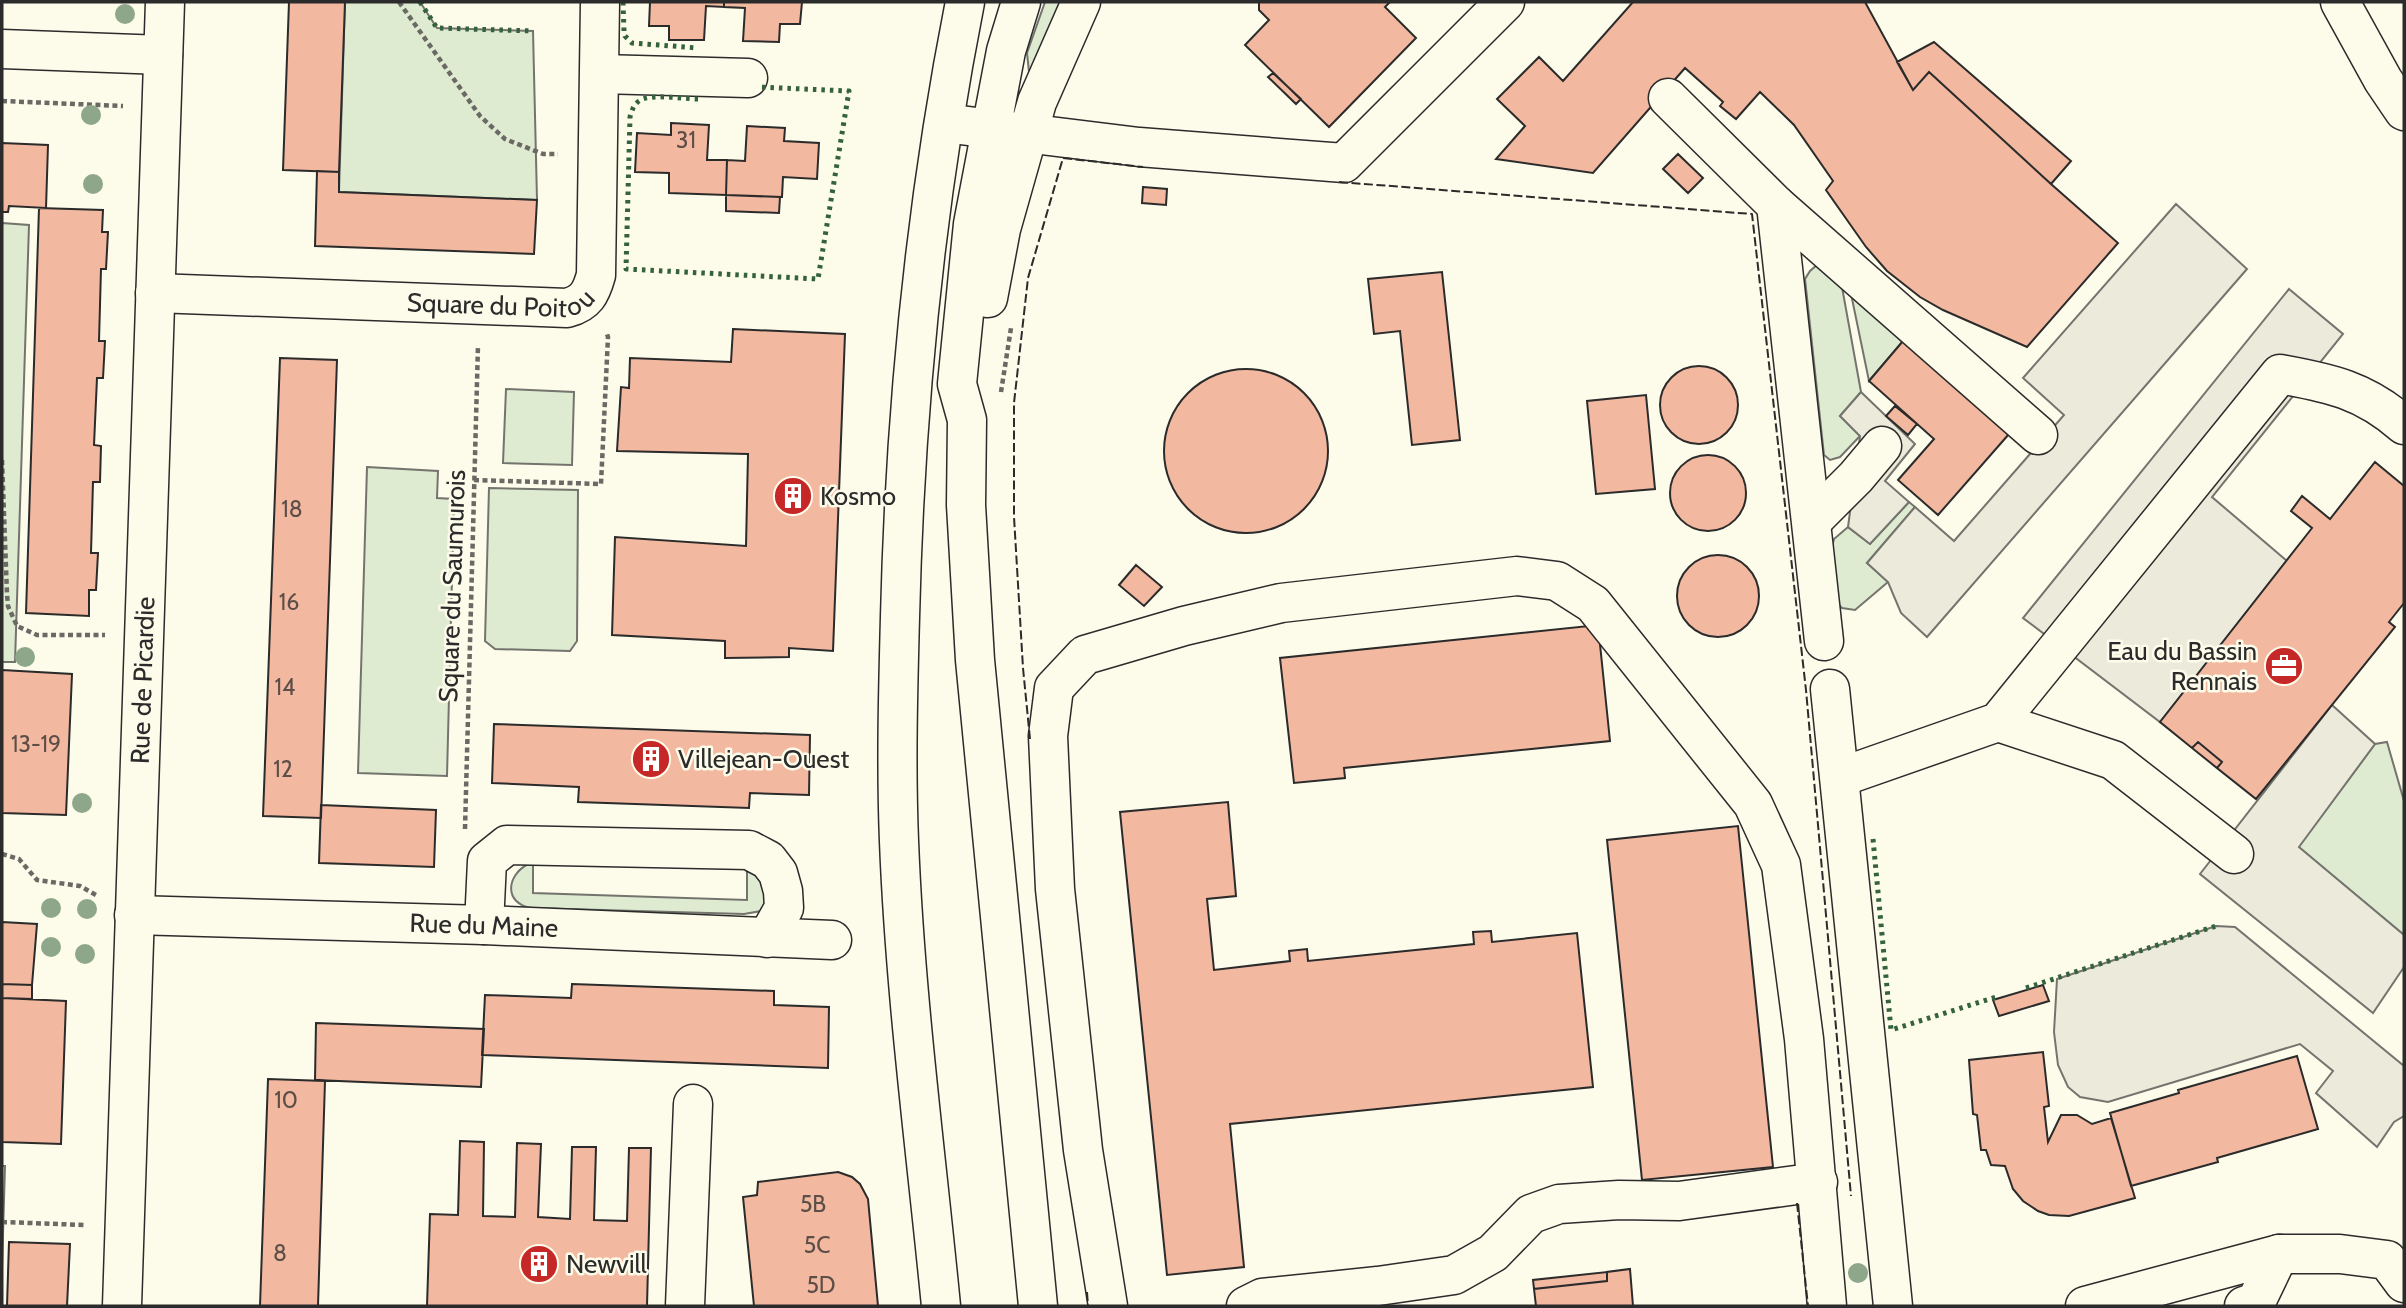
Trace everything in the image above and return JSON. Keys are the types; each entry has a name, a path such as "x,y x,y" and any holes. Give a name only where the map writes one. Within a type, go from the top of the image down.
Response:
{"main road":[{"path":"2,48 145,54 165,2"},
{"name":"Square du Poitou","path":"155,293 567,308 580,304 591,292 596,275 600,2"},
{"path":"942,1306 904,921 899,840 898,677 902,521 924,267 944,123 965,2"},
{"path":"1021,2 1006,51 973,224 957,384 967,420 967,505 975,660 1038,1306"},
{"path":"967,420 980,384 989,294 1001,229 1037,102 1081,2"},
{"path":"944,123 1139,147 1344,163 1505,2"},
{"path":"2340,2 2383,80 2404,111"},
{"name":"Rue de Picardie","path":"122,1306 155,293 145,54"},
{"path":"600,74 748,78"},
{"path":"1668,98 1776,205 2038,435"},
{"path":"1776,205 1824,641"},
{"path":"1841,777 1998,722 2280,374 2330,383 2383,406 2404,425"},
{"path":"1812,521 1856,477 1882,446"},
{"path":"1108,1306 1083,1150 1055,889 1048,736 1054,688 1085,655 1184,626 1281,603 1517,576 1557,581 1593,604 1753,804 1781,865 1804,1039 1827,1306"},
{"path":"1830,689 1893,1306"},
{"path":"1998,722 2113,760 2234,854"},
{"path":"484,925 487,861 507,845 749,850 768,859 778,873 783,891 783,908 767,938"},
{"name":"Rue du Maine","path":"134,915 484,925 832,940"},
{"path":"685,1306 693,1104"},
{"path":"1246,1306 1262,1298 1454,1275 1493,1253 1531,1214 1559,1204 1619,1200 1679,1201 1818,1182"},
{"path":"2244,1306 2256,1302 2278,1254"},
{"path":"2085,1306 2278,1254 2340,1254 2398,1260"}],"path":[{"path":"399,2 480,116 505,139 543,154 598,156"},
{"path":"2,102 123,106 145,54"},
{"path":"474,480 601,484 608,337 591,292"},
{"name":"Square du Saumurois","path":"480,305 465,830 487,861"},
{"path":"2,460 8,606 17,626 37,635 144,636"},
{"path":"2,854 19,859 37,880 80,886 134,915"},
{"path":"2,1222 124,1227"}],"green space":[{"path":"345,2 420,2 437,28 533,31 537,200 339,192"},
{"path":"1045,2 1064,2 1030,81 1027,53"},
{"path":"2,223 29,225 15,662 2,662"},
{"path":"1817,265 1840,276 1861,392 1840,416 1860,436 1840,457 1830,460 1824,455 1805,279"},
{"path":"1850,289 1903,341 1869,381"},
{"path":"506,389 574,392 572,465 503,463"},
{"path":"367,467 438,471 437,498 454,499 447,776 358,773"},
{"path":"489,488 578,490 577,641 570,651 495,649 485,641"},
{"path":"1909,502 1915,507 1867,563 1888,582 1855,610 1842,608 1838,604 1832,547 1834,539 1848,527 1870,544"},
{"path":"2387,742 2404,801 2404,935 2298,847 2375,744"},
{"path":"528,864 533,864 533,893 747,900 747,870 755,872 770,894 761,911 744,914 531,908 516,901 511,889 515,875"},
{"path":"2,1166 5,1166 2,1268"}],"shaded area":[{"path":"2176,204 2247,269 1927,637 1901,613 1888,582 1867,563 1915,507 1954,541 2064,415 2023,378"},
{"path":"2289,289 2343,334 2212,497 2287,561 2160,722 2023,618"},
{"path":"1861,392 1915,444 1885,481 1909,502 1870,544 1848,527 1860,436 1840,416"},
{"path":"2332,705 2375,744 2299,847 2404,935 2404,967 2373,1013 2200,874"},
{"path":"2216,926 2235,927 2404,1066 2404,1116 2394,1122 2377,1147 2316,1093 2333,1071 2300,1044 2108,1102 2080,1097 2068,1087 2058,1065 2054,1032 2057,979"}],"building":[{"path":"289,2 345,2 339,172 283,170"},
{"path":"650,2 724,2 724,7 706,6 704,40 669,40 669,26 649,26"},
{"path":"724,2 802,2 800,24 780,24 779,42 743,41 745,8 724,7"},
{"path":"1259,2 1390,2 1385,7 1416,38 1329,127 1245,45 1269,20 1259,10"},
{"path":"1633,2 1865,2 1913,90 1929,72 2118,243 2027,347 1943,310 1920,297 1887,271 1866,247 1826,190 1833,181 1794,125 1760,92 1736,119 1720,106 1723,102 1685,68 1593,173 1496,159 1525,126 1497,99 1539,57 1563,81"},
{"path":"1934,42 2071,161 2051,184 1929,72 1913,90 1897,62"},
{"path":"1273,73 1301,99 1296,104 1268,77"},
{"path":"671,123 709,125 707,160 727,160 726,195 669,193 669,173 635,172 637,133 671,135"},
{"path":"747,126 785,128 784,141 819,143 817,179 783,177 782,197 726,195 727,160 745,161"},
{"path":"2,143 48,145 46,208 9,206 8,212 2,212"},
{"path":"1678,154 1703,178 1688,193 1663,169"},
{"path":"317,171 339,172 339,192 537,200 534,254 315,246"},
{"path":"1143,187 1167,189 1166,205 1142,203"},
{"path":"726,195 780,197 779,213 726,211"},
{"path":"39,208 103,210 102,232 108,232 106,269 101,269 99,341 105,341 103,378 97,378 94,445 101,446 100,482 93,482 91,553 98,553 96,590 89,590 89,616 26,613"},
{"path":"1442,272 1460,440 1412,445 1400,331 1374,334 1368,279"},
{"name":"Kosmo","path":"733,329 845,334 833,651 789,648 789,657 725,658 725,641 612,635 615,537 746,546 748,454 617,451 621,387 629,388 630,358 731,362"},
{"path":"1903,341 2009,434 1938,515 1898,480 1934,439 1869,381"},
{"path":"280,358 337,360 321,818 263,816"},
{"path":"1699,366 1714,369 1726,378 1735,390 1738,405 1735,420 1726,432 1714,441 1699,444 1684,441 1672,432 1663,420 1660,405 1663,390 1672,378 1684,369"},
{"path":"1246,369 1277,375 1304,393 1322,420 1328,451 1322,482 1304,509 1277,527 1246,533 1215,527 1188,509 1170,482 1164,451 1170,420 1188,393 1215,375"},
{"path":"1646,395 1655,489 1596,494 1587,401"},
{"path":"1895,406 1917,424 1908,435 1886,416"},
{"path":"1708,455 1723,458 1735,466 1743,478 1746,493 1743,508 1735,520 1723,528 1708,531 1693,528 1681,520 1673,508 1670,493 1673,478 1681,466 1693,458"},
{"name":"Eau du Bassin Rennais","path":"2375,462 2404,486 2404,603 2389,622 2395,627 2256,799 2217,768 2222,762 2198,742 2192,748 2160,722 2312,528 2291,511 2302,496 2330,519"},
{"path":"1718,555 1734,558 1747,567 1756,580 1759,596 1756,612 1747,625 1734,634 1718,637 1702,634 1689,625 1680,612 1677,596 1680,580 1689,567 1702,558"},
{"path":"1136,565 1162,587 1144,606 1119,585"},
{"path":"1598,625 1610,741 1344,768 1345,778 1294,783 1280,658"},
{"path":"2,670 72,674 66,815 2,813"},
{"name":"Villejean-Ouest","path":"494,724 810,735 809,795 750,793 749,808 578,802 579,787 492,783"},
{"path":"2198,742 2222,762 2217,768 2192,748"},
{"path":"1228,802 1236,896 1207,899 1214,970 1290,961 1289,951 1307,949 1308,961 1474,944 1473,932 1491,931 1492,942 1577,933 1593,1087 1230,1124 1244,1267 1167,1275 1120,812"},
{"path":"321,805 436,810 434,867 319,863"},
{"path":"1738,826 1773,1167 1642,1180 1607,840"},
{"path":"2,922 37,924 32,985 2,984"},
{"path":"2,984 32,985 32,999 2,998"},
{"path":"572,984 774,991 774,1005 829,1007 828,1068 482,1055 485,995 571,998"},
{"path":"2043,985 2049,1001 1999,1016 1993,1000"},
{"path":"2,998 66,1001 61,1144 2,1142"},
{"path":"316,1023 484,1029 481,1087 315,1080"},
{"path":"2043,1052 2049,1106 2044,1107 2048,1142 2061,1115 2077,1115 2092,1124 2111,1118 2135,1198 2069,1216 2049,1215 2023,1201 2013,1189 2005,1166 1991,1165 1986,1150 1981,1150 1977,1115 1973,1114 1969,1060"},
{"path":"2297,1056 2318,1129 2217,1158 2218,1162 2131,1186 2110,1113 2179,1093 2178,1090"},
{"path":"268,1079 325,1081 318,1306 260,1306"},
{"name":"Newvill","path":"460,1141 484,1142 483,1216 515,1217 517,1143 541,1144 538,1217 570,1219 572,1147 596,1147 594,1220 627,1221 629,1148 651,1148 647,1306 427,1306 430,1214 458,1215"},
{"path":"838,1172 852,1177 860,1184 868,1199 878,1306 754,1306 743,1197 757,1195 758,1182"},
{"path":"9,1242 70,1244 67,1306 7,1306"},
{"path":"1630,1269 1633,1306 1536,1306 1534,1289 1607,1281 1607,1272"},
{"path":"1607,1272 1607,1281 1534,1289 1533,1280"}],"hedge":[{"path":"420,2 437,28 533,31"},
{"path":"623,2 625,36 632,43 698,48"},
{"path":"698,99 651,97 639,101 633,108 630,117 626,269 818,279 849,91 758,87"},
{"path":"1873,839 1891,1030 1996,997"},
{"path":"2026,988 2216,926"}],"fence":[{"path":"1030,739 1014,517 1014,403 1028,278 1063,158 1143,167"},
{"path":"1339,182 1752,214 1806,690 1851,1196"},
{"path":"1797,1203 1808,1306"},
{"path":"1087,1292 1088,1306"}],"place":[{"name":"Kosmo","path":"793,496"},
{"name":"Eau du Bassin Rennais","path":"2284,666"},
{"name":"Villejean-Ouest","path":"651,759"},
{"name":"Newvill","path":"539,1264"}]}
